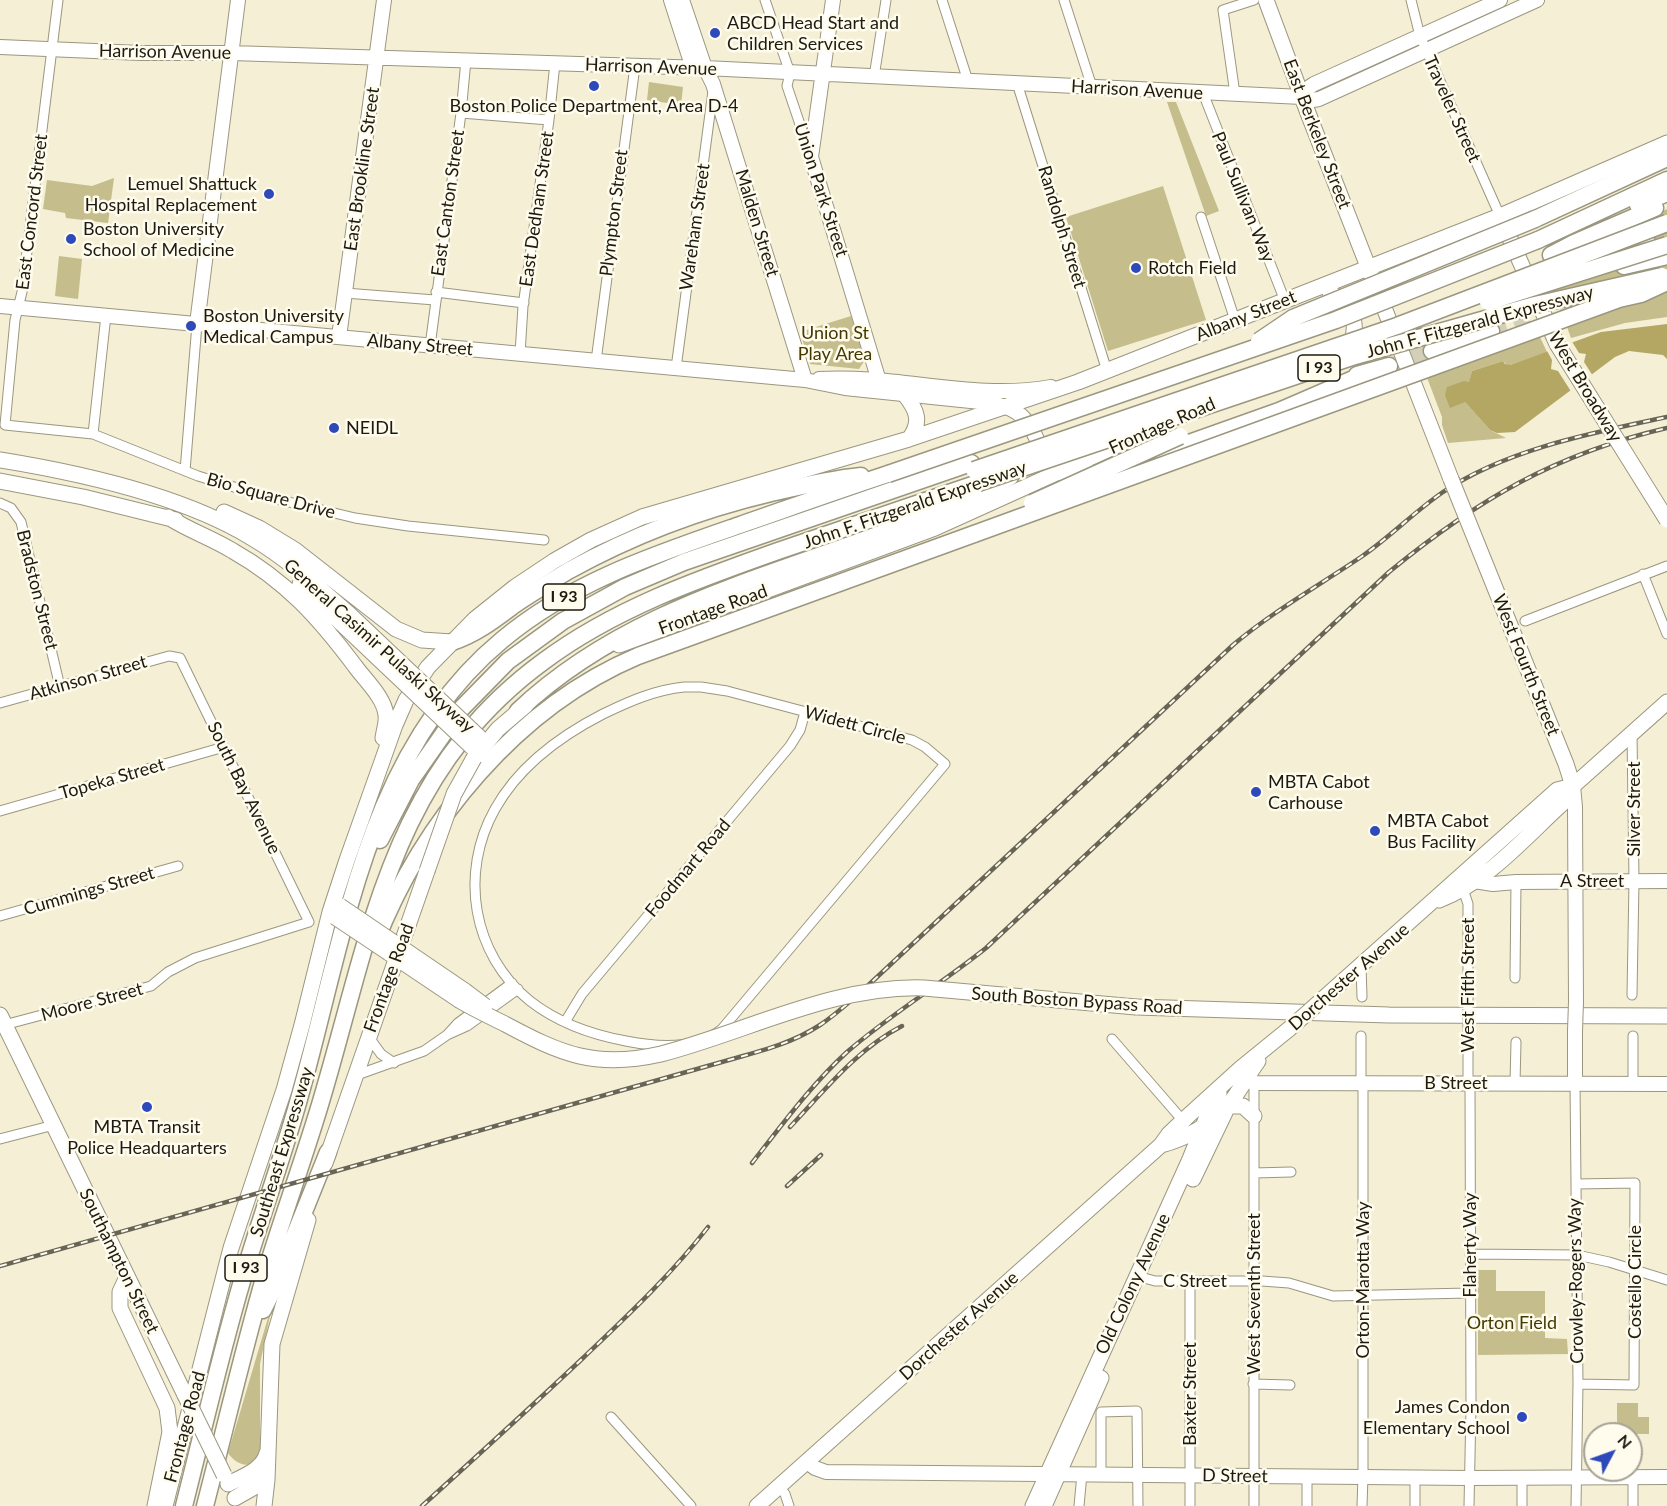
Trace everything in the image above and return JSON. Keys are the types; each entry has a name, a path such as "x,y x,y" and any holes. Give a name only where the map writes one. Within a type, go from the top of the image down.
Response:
{"highway":[{"path":"1241,354 1293,318 1535,219 1667,158"},
{"name":"John F. Fitzgerald Expressway","path":"361,867 389,794 407,756 425,726 469,670 521,625 582,587 645,558 1241,354 1402,295 1538,240 1667,180"},
{"path":"1538,240 1623,212 1667,193"},
{"path":"1551,255 1667,204"},
{"path":"518,711 556,677 616,638 722,590 910,522 976,477 1667,212"},
{"path":"361,867 387,830 416,774 460,710 496,672 544,634 609,595 676,565 976,477 1397,336 1667,224"},
{"path":"1536,298 1585,266 1667,230"},
{"path":"1397,336 1429,319 1667,245"},
{"path":"1451,323 1536,298 1635,263 1667,256"},
{"path":"1619,299 1667,274"},
{"name":"John F. Fitzgerald Expressway","path":"354,984 382,888 416,809 437,772 464,735 496,701 522,678 579,637 615,616 654,597 976,477 1032,465 1266,385 1397,336 1667,274"},
{"path":"354,984 424,847 461,797 504,747 541,713 587,681 624,662 1619,299 1641,294 1667,282"},
{"path":"1644,292 1667,292"},
{"path":"1432,351 1491,331"},
{"path":"974,534 1002,516 1180,436 1323,386 1389,366"},
{"path":"1059,472 1090,473 1123,467 1287,408 1367,373"},
{"path":"452,642 479,631 536,591 585,562 669,523 726,504 835,478 888,474"},
{"name":"Southeast Expressway","path":"184,1506 240,1286 294,1116 361,867"},
{"name":"Southeast Expressway","path":"205,1506 266,1271 322,1099 354,984"},
{"path":"247,1340 271,1294 328,1152"}],"main road":[{"path":"197,324 238,0"},
{"name":"East Brookline Street","path":"339,338 384,0"},
{"path":"671,0 689,56 705,68"},
{"path":"682,0 705,68"},
{"path":"811,157 833,0"},
{"name":"East Berkeley Street","path":"1266,0 1369,268"},
{"path":"1302,97 1314,84 1500,0"},
{"name":"Harrison Avenue","path":"0,47 705,68 1302,97 1313,100 1537,0"},
{"name":"Malden Street","path":"705,68 714,85 805,380"},
{"name":"Albany Street","path":"0,306 805,380 846,378 1003,392 1042,389 1078,382 1369,268 1500,216 1667,142"},
{"name":"Union Park Street","path":"811,157 879,381"},
{"name":"West Broadway","path":"1500,216 1557,344 1667,520"},
{"name":"West Fourth Street","path":"1369,268 1573,786 1575,807 1575,1083"},
{"path":"1322,286 1346,304 1353,320 1354,328 1350,345 1338,359"},
{"path":"1536,298 1644,292"},
{"name":"Frontage Road","path":"264,1506 270,1355 273,1336 328,1152 395,950 451,803 478,748 518,711 574,670 626,642 910,537 1237,392 1338,359 1397,336 1451,323"},
{"name":"Albany Street","path":"805,380 833,387 1014,404"},
{"name":"Frontage Road","path":"165,1506 231,1248 290,1068 334,910 395,725 406,700 424,672 482,613 530,576 581,545 618,528 688,502 909,439 1078,382"},
{"path":"905,395 918,417 915,430 909,439"},
{"path":"1014,404 1030,423 1047,460 1059,472"},
{"name":"General Casimir Pulaski Skyway","path":"0,460 59,471 132,490 203,513 242,532 291,564 478,748"},
{"name":"General Casimir Pulaski Skyway","path":"0,481 168,517 223,535 264,558 346,619"},
{"path":"132,490 181,499 246,522 295,550 396,629 422,640 452,642"},
{"path":"168,517 192,532 234,551 287,588 327,628 381,701 386,719 371,798"},
{"name":"Dorchester Avenue","path":"1186,1127 1204,1125 1228,1106 1263,1052 1434,902 1468,880 1490,870 1565,801 1573,786 1667,702"},
{"name":"Dorchester Avenue","path":"1468,880 1557,790 1573,786"},
{"name":"A Street","path":"1490,870 1504,874 1516,882"},
{"name":"A Street","path":"1468,880 1493,884 1667,881"},
{"name":"South Boston Bypass Road","path":"334,910 505,1024 534,1040 563,1052 585,1057 620,1060 671,1051 851,995 890,989 924,988 1136,1007 1378,1014 1667,1016"},
{"name":"Southampton Street","path":"2,1020 231,1491"},
{"name":"Dorchester Avenue","path":"757,1506 1161,1145 1247,1077"},
{"name":"B Street","path":"1247,1077 1362,1083 1667,1084"},
{"name":"Old Colony Avenue","path":"1033,1506 1052,1474 1141,1277 1214,1100 1247,1077"},
{"path":"1228,1106 1243,1106 1254,1116"},
{"name":"Old Colony Avenue","path":"1141,1277 1228,1106"},
{"path":"127,1277 120,1292 120,1308 167,1407 170,1423 155,1506"},
{"path":"231,1491 258,1468 266,1458 268,1450"},
{"name":"D Street","path":"807,1461 815,1468 826,1472 1583,1478"},
{"path":"231,1491 258,1485 267,1469"},
{"name":"Old Colony Avenue","path":"1044,1506 1052,1474"},
{"name":"D Street","path":"1643,1478 1667,1478"}],"street":[{"name":"East Concord Street","path":"5,425 15,320 19,307 58,0"},
{"name":"Union Park Street","path":"765,0 790,73 787,86 811,157"},
{"path":"874,77 886,0"},
{"path":"942,0 968,81"},
{"path":"1064,0 1092,87"},
{"path":"1235,94 1223,10 1254,0"},
{"name":"Traveler Street","path":"1411,0 1420,36 1500,216"},
{"name":"East Canton Street","path":"430,346 466,60"},
{"name":"East Dedham Street","path":"520,354 524,303 555,63"},
{"name":"Plympton Street","path":"596,361 634,66"},
{"name":"Randolph Street","path":"1017,84 1107,371"},
{"name":"Wareham Street","path":"676,368 714,85"},
{"name":"Paul Sullivan Way","path":"1203,93 1285,301"},
{"path":"461,113 549,120"},
{"path":"1201,217 1238,319"},
{"path":"345,293 436,296 524,303"},
{"path":"93,434 106,315"},
{"path":"185,471 197,324"},
{"name":"Bio Square Drive","path":"5,425 93,434 185,471 260,495 355,518 408,526 544,540"},
{"name":"Bradston Street","path":"0,503 11,508 21,522 60,687"},
{"path":"1525,621 1667,566"},
{"path":"1643,574 1667,634"},
{"name":"Atkinson Street","path":"0,703 169,656 176,656"},
{"name":"South Bay Avenue","path":"176,656 182,661 309,922"},
{"name":"Widett Circle","path":"676,688 709,688 805,712 916,741 945,764 731,1020 717,1033 701,1041 646,1045 602,1036 566,1022 538,1007 515,986 492,955 480,925 474,889 476,863 486,827 499,802 518,778 542,754 565,735 609,711 643,696 676,688"},
{"name":"Foodmart Road","path":"566,1022 582,994 790,746 800,730 805,712"},
{"name":"Silver Street","path":"1632,732 1634,881 1632,995"},
{"name":"Topeka Street","path":"0,811 224,747"},
{"name":"Cummings Street","path":"0,916 178,866"},
{"name":"West Fifth Street","path":"1468,880 1469,1083"},
{"path":"1515,978 1516,882"},
{"name":"Moore Street","path":"2,1020 151,986 168,972 195,958 309,922"},
{"path":"1361,966 1362,997"},
{"path":"354,1076 419,1054 447,1035 467,1026 515,986"},
{"path":"368,1036 381,1054 394,1063"},
{"name":"Orton-Marotta Way","path":"1361,1036 1364,1296 1362,1506"},
{"path":"1633,1036 1633,1084"},
{"path":"1112,1039 1186,1127"},
{"path":"1515,1083 1516,1042"},
{"name":"West Seventh Street","path":"1247,1077 1254,1116 1254,1506"},
{"name":"Flaherty Way","path":"1469,1083 1471,1407 1469,1478"},
{"name":"Crowley-Rogers Way","path":"1575,1083 1577,1478"},
{"path":"0,1140 54,1125"},
{"path":"1254,1173 1291,1172"},
{"name":"Costello Circle","path":"1576,1184 1635,1183 1634,1384 1578,1384"},
{"path":"1470,1254 1577,1256 1609,1262 1667,1280"},
{"name":"C Street","path":"1141,1277 1155,1281 1254,1281 1298,1284 1328,1296 1469,1293"},
{"name":"Baxter Street","path":"1190,1281 1190,1506"},
{"path":"1253,1384 1290,1385"},
{"path":"1101,1474 1101,1412 1137,1411 1138,1506"},
{"path":"611,1417 691,1506"},
{"path":"1080,1506 1082,1474"},
{"path":"1307,1476 1307,1506"},
{"path":"1415,1477 1415,1506"},
{"path":"1468,1506 1469,1478"},
{"path":"1522,1478 1522,1506"},
{"path":"1576,1506 1577,1478"},
{"path":"1633,1482 1633,1506"},
{"path":"779,1486 786,1494 789,1506"}],"green space":[{"path":"649,82 683,87 681,105 647,100"},
{"path":"1167,102 1176,102 1219,211 1206,216"},
{"path":"114,178 108,223 66,218 65,213 43,209 47,180 92,186"},
{"name":"Rotch Field","path":"1163,186 1206,320 1108,351 1066,217"},
{"path":"1667,209 1667,317 1625,323 1571,338 1547,271"},
{"path":"59,256 82,259 78,299 55,296"},
{"name":"Union St Play Area","path":"851,316 865,360 859,369 810,364 800,332"},
{"path":"1538,333 1547,352 1510,365 1503,361 1472,371 1465,402 1490,430 1506,438 1448,443 1442,417 1426,375"},
{"name":"Orton Field","path":"1478,1270 1496,1270 1496,1291 1545,1291 1545,1338 1567,1339 1568,1354 1478,1355"},
{"path":"270,1311 260,1364 260,1453 257,1459 245,1465 236,1461 228,1453"},
{"path":"1617,1403 1638,1403 1638,1417 1649,1417 1649,1434 1643,1434 1643,1422 1617,1422"}],"shaded area":[{"path":"1667,324 1667,359 1663,355 1629,351 1615,357 1515,432 1497,433 1490,430 1465,402 1450,408 1445,395 1447,387 1464,381 1469,382 1472,371 1503,361 1510,365 1601,332"}],"pier":[{"path":"1571,340 1579,353 1586,354 1584,362 1593,376 1572,393 1558,371 1551,369 1552,360 1546,349"}],"tunnel":[{"path":"1491,331 1578,302"},
{"path":"1389,366 1432,351"}],"railway":[{"path":"0,1266 747,1055 779,1045 810,1031 861,992 1233,645 1279,610 1372,549 1443,492 1494,464 1551,444 1667,417"},
{"path":"752,1163 809,1092 847,1052 986,948 1389,572 1454,523 1519,483 1589,451 1667,428"},
{"path":"790,1127 870,1046 902,1026"},
{"path":"787,1186 821,1155"},
{"path":"422,1506 632,1311 679,1262 708,1227"}],"place":[{"name":"ABCD Head Start and Children Services","path":"715,33"},
{"name":"Boston Police Department, Area D-4","path":"594,86"},
{"name":"Lemuel Shattuck Hospital Replacement","path":"269,194"},
{"name":"Boston University School of Medicine","path":"71,239"},
{"name":"Rotch Field","path":"1136,268"},
{"name":"Boston University Medical Campus","path":"191,326"},
{"name":"NEIDL","path":"334,428"},
{"name":"MBTA Cabot Carhouse","path":"1256,792"},
{"name":"MBTA Cabot Bus Facility","path":"1375,831"},
{"name":"MBTA Transit Police Headquarters","path":"147,1107"},
{"name":"James Condon Elementary School","path":"1522,1417"}]}
